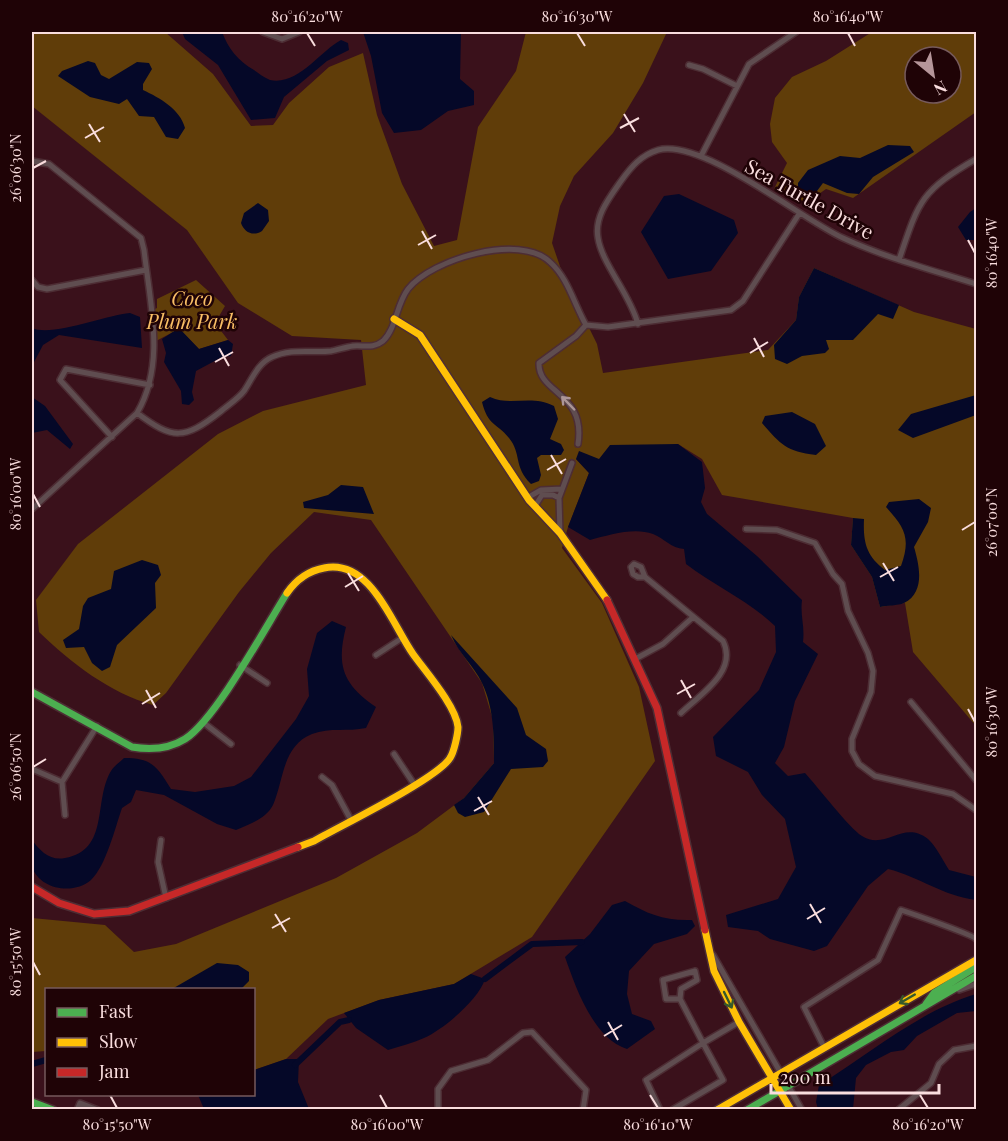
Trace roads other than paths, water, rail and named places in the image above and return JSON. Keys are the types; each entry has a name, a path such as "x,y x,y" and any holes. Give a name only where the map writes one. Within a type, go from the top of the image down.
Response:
{"street":[{"path":"263,32 282,39 299,32"},
{"path":"638,324 632,304 597,238 598,223 605,203 633,164 659,149 700,156 749,64 787,34 796,32"},
{"path":"689,65 703,69 737,87"},
{"name":"Sea Turtle Drive","path":"700,156 752,183 799,214 842,238 899,260 976,284"},
{"path":"899,260 914,215 926,194 944,178 976,159"},
{"path":"32,161 49,164 141,238 153,335 154,368 150,386 137,413 32,509"},
{"path":"585,325 608,327 638,324 731,310 743,301 799,214"},
{"path":"137,413 161,431 180,434 200,427 241,394 260,365 272,357 286,353 331,351 353,346 372,347 383,340 401,299 410,286 436,268 486,252 511,249 534,253 549,261 566,282 585,325"},
{"path":"32,280 38,287 47,289 146,270"},
{"path":"394,319 420,335 527,498 560,533 603,591 637,658 657,708 714,971 739,1022 791,1110"},
{"path":"578,444 578,418 572,404 555,392 539,370 539,363 576,336 585,325"},
{"path":"112,437 60,381 66,369 150,386"},
{"path":"560,533 559,498 572,463"},
{"path":"527,498 541,490 562,489"},
{"path":"535,506 542,495 553,495 559,498"},
{"path":"746,529 777,530 815,543 833,574 842,584 848,610 868,653 873,671 871,692 852,739 852,751 859,764 875,776 953,794 976,810"},
{"path":"32,692 132,747 150,750 183,740 204,723 290,589 314,570 328,567 347,568 376,593 402,638 453,712 458,728 450,758 428,777 314,841 129,912 94,914 59,903 32,887"},
{"path":"645,577 692,618 723,641 727,649 727,662 723,672 681,713"},
{"path":"637,658 663,644 692,618"},
{"path":"376,656 402,638"},
{"path":"240,665 267,683"},
{"path":"911,702 976,780"},
{"path":"204,723 231,744"},
{"path":"65,815 62,782 97,726"},
{"path":"394,754 414,784"},
{"path":"32,769 62,782"},
{"path":"322,777 332,785 351,820"},
{"path":"160,840 158,862 166,898"},
{"path":"824,1047 804,1007 878,960 902,910 976,939"},
{"path":"708,946 802,1110"},
{"path":"717,1110 976,960"},
{"path":"924,1006 934,993 976,967"},
{"path":"672,1110 723,1080 680,999 681,989 697,980 694,971 663,980 666,999 680,999"},
{"path":"747,1110 976,975"},
{"path":"943,995 976,984"},
{"path":"660,1110 646,1080 739,1022"},
{"path":"438,1110 438,1089 451,1071 488,1060 523,1033 532,1032 586,1090 583,1110"},
{"path":"898,1110 931,1083 939,1064 954,1050 976,1046"},
{"path":"32,1102 53,1110"},
{"path":"77,1110 80,1103 98,1110"}],"water":[{"path":"182,32 222,32 238,58 270,80 290,78 299,73 341,40 348,43 349,50 327,61 284,97 275,118 251,120 218,65 185,39"},
{"path":"363,32 461,32 460,79 474,91 474,105 448,111 421,130 394,133 382,113 371,56"},
{"path":"88,61 95,63 101,75 109,79 137,62 149,63 152,69 143,84 143,90 162,101 179,115 185,128 178,139 166,137 154,117 139,116 127,99 119,104 90,97 58,76 62,71"},
{"path":"888,145 910,146 914,152 873,177 859,194 847,193 823,183 811,199 798,193 798,183 808,170 840,156 860,158"},
{"path":"679,194 734,220 738,233 711,271 668,279 641,232 664,196"},
{"path":"258,203 268,210 269,221 262,231 252,233 247,231 241,223 244,213"},
{"path":"976,208 976,240 966,240 958,227"},
{"path":"814,268 899,305 893,319 878,314 853,340 826,340 829,349 825,353 802,356 787,364 775,359 774,345 796,320 799,297"},
{"path":"130,313 140,317 142,348 59,335 43,345 32,366 32,328 53,330"},
{"path":"179,328 199,349 228,340 233,344 231,356 222,357 196,371 192,392 194,400 189,405 182,404 181,391 164,362 166,353 162,339"},
{"path":"976,395 976,415 913,438 898,430 911,414"},
{"path":"32,397 45,406 73,444 70,449 47,430 32,433"},
{"path":"490,397 506,401 537,401 554,406 558,419 550,439 561,444 564,450 561,455 541,455 537,458 541,475 539,481 531,484 525,478 513,444 487,416 482,402"},
{"path":"792,412 815,424 826,446 816,455 785,446 762,423 765,416"},
{"path":"678,444 702,462 705,488 701,502 707,514 757,556 802,600 803,642 818,654 795,701 784,747 775,763 788,776 805,773 862,836 871,840 879,840 911,832 928,839 949,870 976,877 976,900 953,895 888,869 868,886 827,946 814,951 770,939 758,931 728,927 726,915 778,899 796,867 785,819 762,795 748,772 716,756 713,737 759,690 776,652 775,626 754,609 686,564 684,549 675,547 653,534 638,531 590,540 568,527 589,473 576,459 579,451 599,459 610,445"},
{"path":"341,485 363,487 374,514 304,508 303,502 328,495"},
{"path":"919,499 931,508 928,522 914,547 919,569 916,592 904,603 880,607 872,577 851,545 853,518 864,519 867,548 879,565 885,570 901,566 906,541 898,521 886,507 889,502"},
{"path":"142,560 158,565 161,575 155,583 156,608 117,645 110,667 102,671 92,663 84,647 66,648 63,640 79,629 83,606 88,598 111,589 114,571"},
{"path":"332,621 346,627 342,663 349,682 376,707 366,728 326,731 302,739 289,755 277,795 266,814 236,830 217,824 164,795 136,790 131,802 122,808 106,856 91,880 76,888 67,889 50,885 36,875 30,854 32,840 46,854 60,859 79,853 89,845 95,835 106,783 112,769 124,758 134,758 153,765 171,789 195,792 234,786 251,777 296,719 309,696 307,669 317,633"},
{"path":"451,635 517,708 526,735 546,749 548,761 543,767 511,769 484,812 465,817 458,813 454,805 464,798 494,763 493,732 489,702 482,683"},
{"path":"625,901 657,916 692,920 695,926 687,934 654,944 629,971 627,994 632,1014 651,1021 655,1029 627,1049 615,1043 595,1023 580,997 565,957 590,934 612,905"},
{"path":"217,963 238,965 249,972 249,981 242,988 174,988"},
{"path":"471,974 485,979 476,996 450,1021 420,1040 388,1050 356,1028 344,1013 379,1000 454,984"},
{"path":"976,994 976,1011 957,1013 917,1036 904,1050 891,1052 866,1065 856,1078 853,1109 818,1109 816,1102 819,1085 915,1022"},
{"path":"286,1059 299,1059 298,1082 309,1109 204,1109 198,1096 255,1096 255,1070"}],"waterway":[{"path":"485,979 532,944 582,942"},
{"path":"295,1065 340,1022 349,1020"},
{"path":"32,1064 45,1060"}],"park label":[{"name":"Coco Plum Park","path":"192,308"}]}
